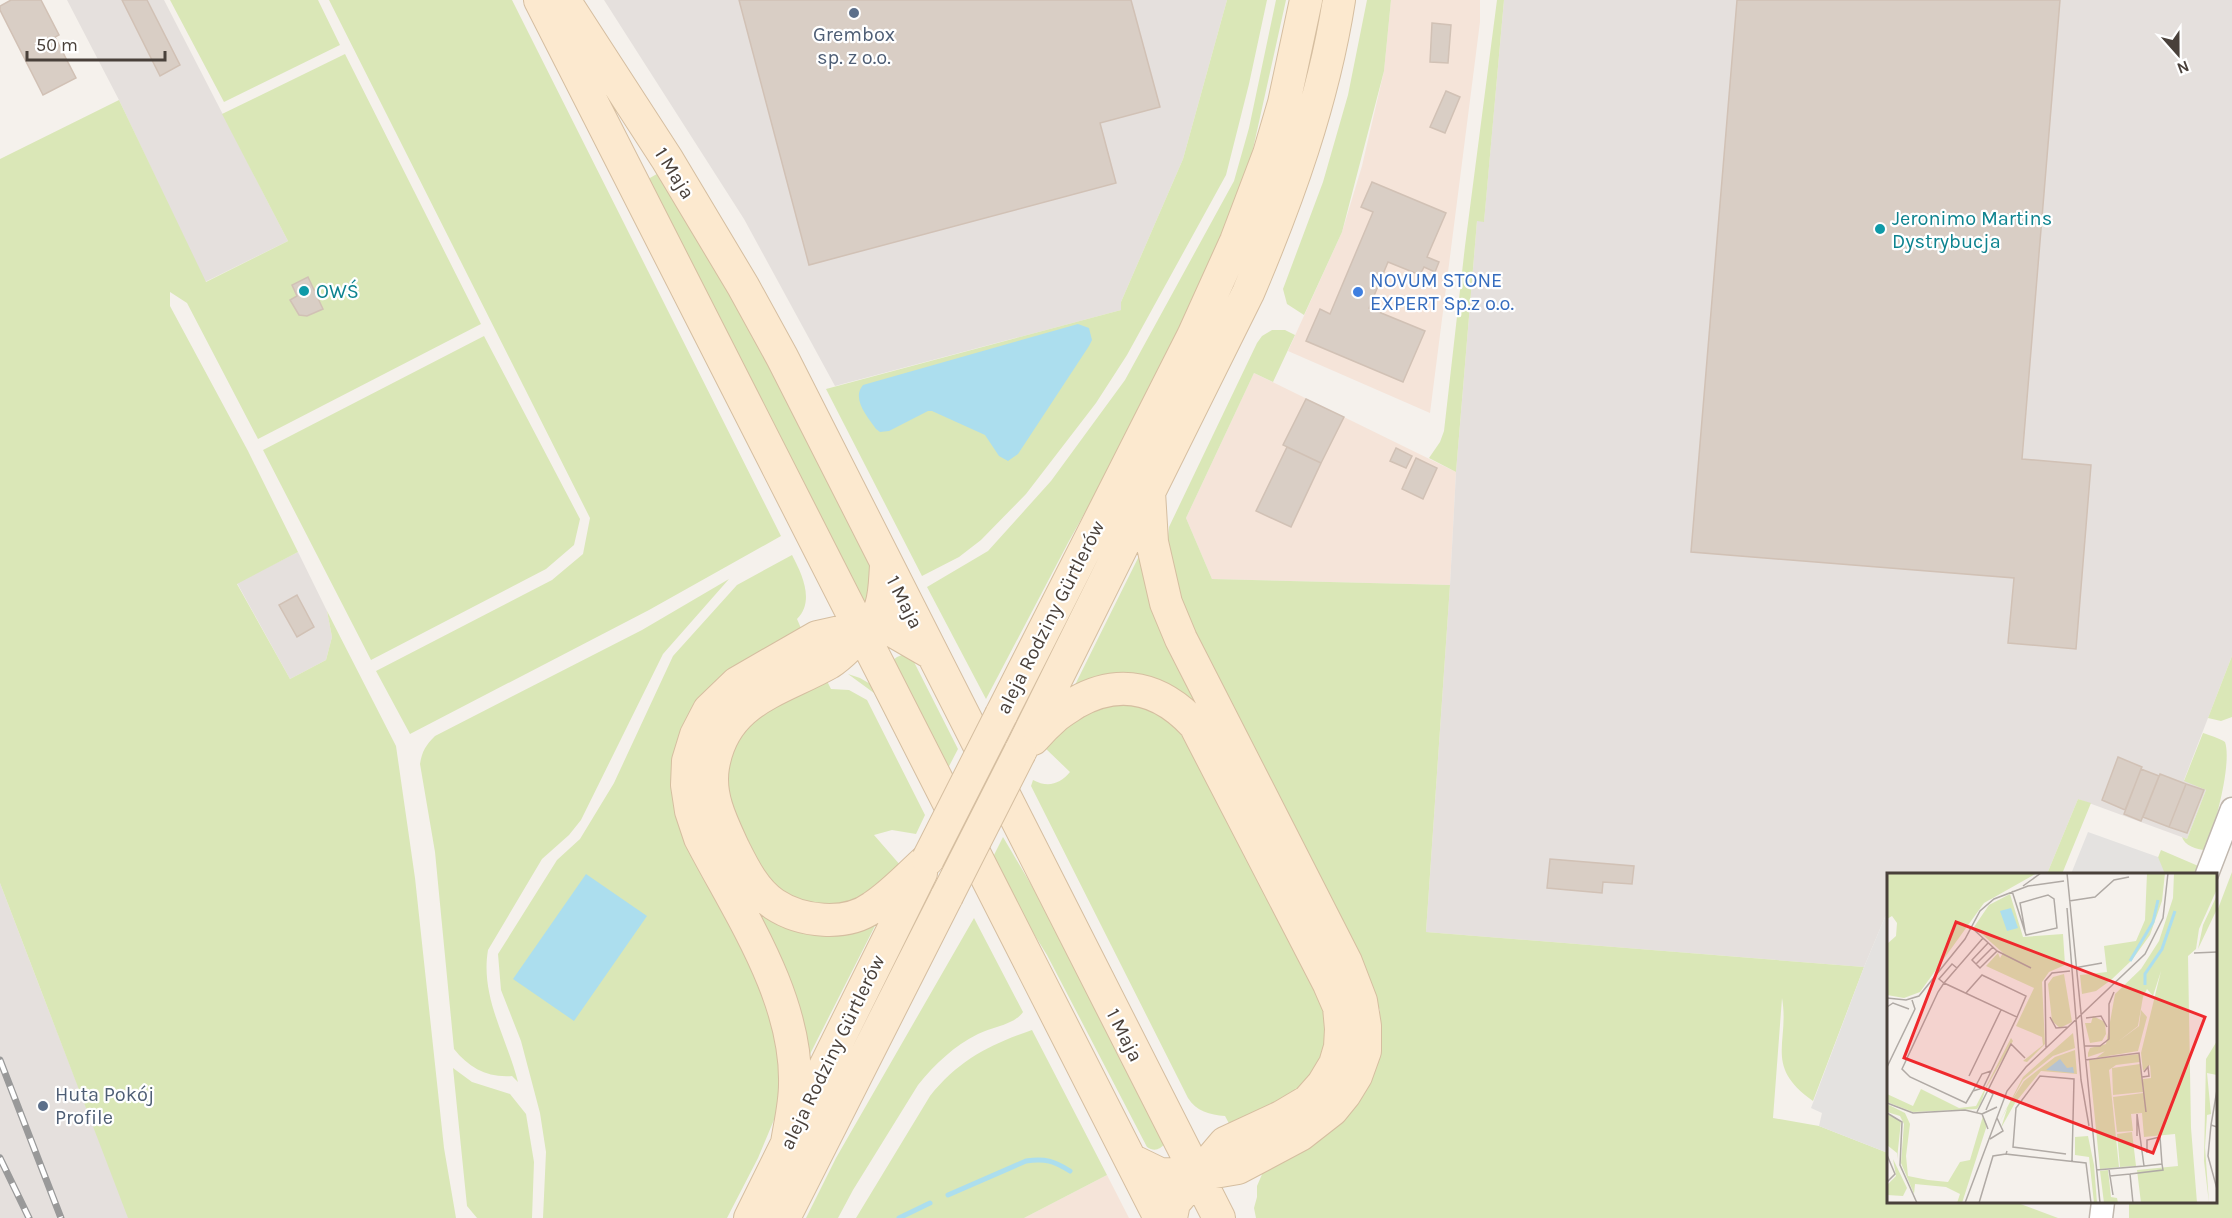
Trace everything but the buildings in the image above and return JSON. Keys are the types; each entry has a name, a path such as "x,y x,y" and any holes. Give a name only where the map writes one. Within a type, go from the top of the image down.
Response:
{"main road":[{"name":"1 Maja","path":"540,0 1160,1218"},
{"name":"1 Maja","path":"564,0 667,159 743,286 782,357 886,566 1221,1218"},
{"name":"aleja Rodziny Gürtlerów","path":"750,1218 1000,715 1193,336 1236,241 1269,154 1284,103 1306,0"},
{"name":"aleja Rodziny Gürtlerów","path":"784,1218 1244,303 1280,214 1315,108 1330,49 1339,0"},
{"path":"1149,492 1152,542 1166,603 1181,639 1346,962 1361,1001 1365,1026 1365,1051 1356,1076 1346,1094 1332,1110 1300,1135 1232,1155 1170,1122"},
{"path":"862,632 881,608 886,566"},
{"path":"824,649 836,580"},
{"path":"928,859 873,908 856,915 814,920 774,904 756,887 742,865 719,817 713,795 712,770 717,748 727,727 745,708 824,649 844,631 862,632 885,627 931,653"},
{"path":"787,1143 795,1085 792,1039 781,996 700,838 691,810 687,785 688,761 696,735 709,710 737,683 824,649 887,680"},
{"path":"1020,752 1058,714 1090,695 1116,687 1162,698 1185,714 1195,725 1339,1007 1340,1047 1335,1064 1323,1084 1308,1101 1281,1117 1232,1155 1197,1175 1174,1203 1171,1218"},
{"path":"1221,1218 1228,1196 1232,1155"},
{"path":"1131,1160 1160,1174 1197,1175"}],"street":[{"path":"2207,873 2232,809"},
{"path":"2101,1218 2103,1203"}],"shaded area":[{"path":"67,0 164,0 288,241 205,282 119,100"},
{"path":"604,0 1227,0 1183,159 1121,302 1121,310 835,386 744,219"},
{"path":"1391,0 1480,0 1480,22 1430,413 1288,351 1342,232 1362,166 1384,71"},
{"name":"Jeronimo Martins Dystrybucja","path":"1504,0 2232,0 2232,656 2184,780 2206,790 2187,839 2078,799 2047,873 1887,873 1887,916 1864,967 1426,932 1456,472 1477,221 1484,221"},
{"path":"1254,373 1456,472 1450,585 1212,579 1186,518"},
{"path":"298,552 327,611 332,637 326,660 290,679 237,583"},
{"path":"2088,832 2158,857 2165,873 2071,873"},
{"name":"Huta Pokój Profile","path":"0,883 42,993 129,1218 0,1218"},
{"path":"1887,916 1887,1153 1819,1126 1822,1113 1811,1108"},
{"path":"1107,1175 1129,1218 1024,1218"}],"green space":[{"path":"170,0 318,0 340,45 224,102"},
{"path":"329,0 512,0 781,536 649,610 410,734 376,671 552,580 583,554 590,518"},
{"path":"1227,0 1267,0 1226,175 1127,355 1096,403 1026,494 981,540 959,557 922,576 826,389 1121,310 1121,302 1183,159"},
{"path":"1276,0 1286,0 1241,203 1130,432 1069,541 986,699 927,587 988,551 1051,481 1125,380 1234,181 1249,128"},
{"path":"1367,0 1391,0 1384,71 1342,232 1304,315 1287,304 1283,289 1323,182 1348,95"},
{"path":"1497,0 1504,0 1484,222 1477,221 1456,472 1429,458 1440,442 1444,431"},
{"path":"345,54 481,324 258,439 187,303 170,292 170,306 248,451 298,552 237,584 290,679 326,660 332,637 327,611 396,746 415,878 444,1148 456,1218 128,1218 0,883 0,159 119,100 206,282 288,241 222,114"},
{"path":"662,171 699,230 874,565 869,616 643,182"},
{"path":"1272,330 1285,330 1295,335 1273,382 1254,373 1186,518 1212,579 1450,585 1426,932 1864,967 1813,1101 1788,1076 1783,1065 1782,998 1773,1118 1819,1126 1887,1153 1887,1203 2018,1203 2058,1218 1256,1218 1254,1208 1257,1186 1263,1172 1314,1144 1335,1126 1377,1053 1380,1010 1185,630 1166,557 1169,527 1262,336"},
{"path":"484,336 580,519 574,545 546,569 371,660 263,450"},
{"path":"1142,550 1346,1058 1203,721 1072,691"},
{"path":"792,555 805,587 805,604 797,619 804,635 696,712 778,1019 781,1103 758,1158 727,1218 543,1218 546,1152 540,1113 521,1041 501,990 498,954 557,860 580,839 614,783 673,656 737,585"},
{"path":"729,579 663,654 581,820 569,835 542,859 488,950 488,984 491,1001 518,1082 512,1076 495,1075 480,1070 466,1062 454,1049 435,852 420,764 425,748 435,736 642,630"},
{"path":"902,655 913,660 958,749 945,774 893,660"},
{"path":"2232,656 2232,717 2221,721 2208,718"},
{"path":"848,674 872,685 934,797 931,803 874,693"},
{"path":"824,675 831,689 849,690 867,700 925,815 916,834 892,830 874,835 901,866 877,892 833,909 774,892 722,793 739,727"},
{"path":"1133,699 1187,730 1332,1025 1315,1080 1233,1131 1225,1116 1204,1112 1188,1098 1031,786 1033,780 1053,784 1070,772 1044,747 1078,712"},
{"path":"717,727 746,888 879,918 807,1060 714,844"},
{"path":"2203,733 2225,742 2227,751 2222,793 2215,823 2205,850 2191,846 2182,837 2187,839 2206,790 2184,781"},
{"path":"2078,799 2091,803 2062,873 2047,873"},
{"path":"1003,837 1039,898 1165,1143 1159,1149 1154,1150 1147,1147 1047,955 990,863"},
{"path":"2161,850 2203,868 2201,873 2164,873 2157,860"},
{"path":"2232,872 2232,1218 2129,1218 2129,1203 2217,1203 2217,911"},
{"path":"974,918 1023,1012 1014,1020 978,1034 961,1044 924,1077 838,1218 806,1218 836,1158"},
{"path":"1032,1030 1107,1175 1024,1218 856,1218 930,1096 941,1083 964,1063 988,1048"},
{"path":"453,1068 472,1082 510,1094 526,1114 534,1162 532,1218 477,1218 467,1206"}],"water":[{"path":"1078,324 1089,328 1092,340 1089,346 1018,454 1008,461 999,456 985,435 932,411 889,431 880,432 862,408 859,396 863,385"},
{"path":"586,874 647,916 574,1021 513,979"}],"waterway":[{"path":"948,1195 1026,1161 1049,1161 1070,1171"},
{"path":"899,1218 930,1203"}],"railway":[{"path":"0,1060 61,1218"},
{"path":"0,1158 29,1218"}],"place":[{"name":"Grembox sp. z o.o.","path":"854,13"},
{"name":"Jeronimo Martins Dystrybucja","path":"1880,229"},
{"name":"OWŚ","path":"304,291"},
{"name":"NOVUM STONE EXPERT Sp.z o.o.","path":"1358,292"},
{"name":"Huta Pokój Profile","path":"43,1106"}]}
